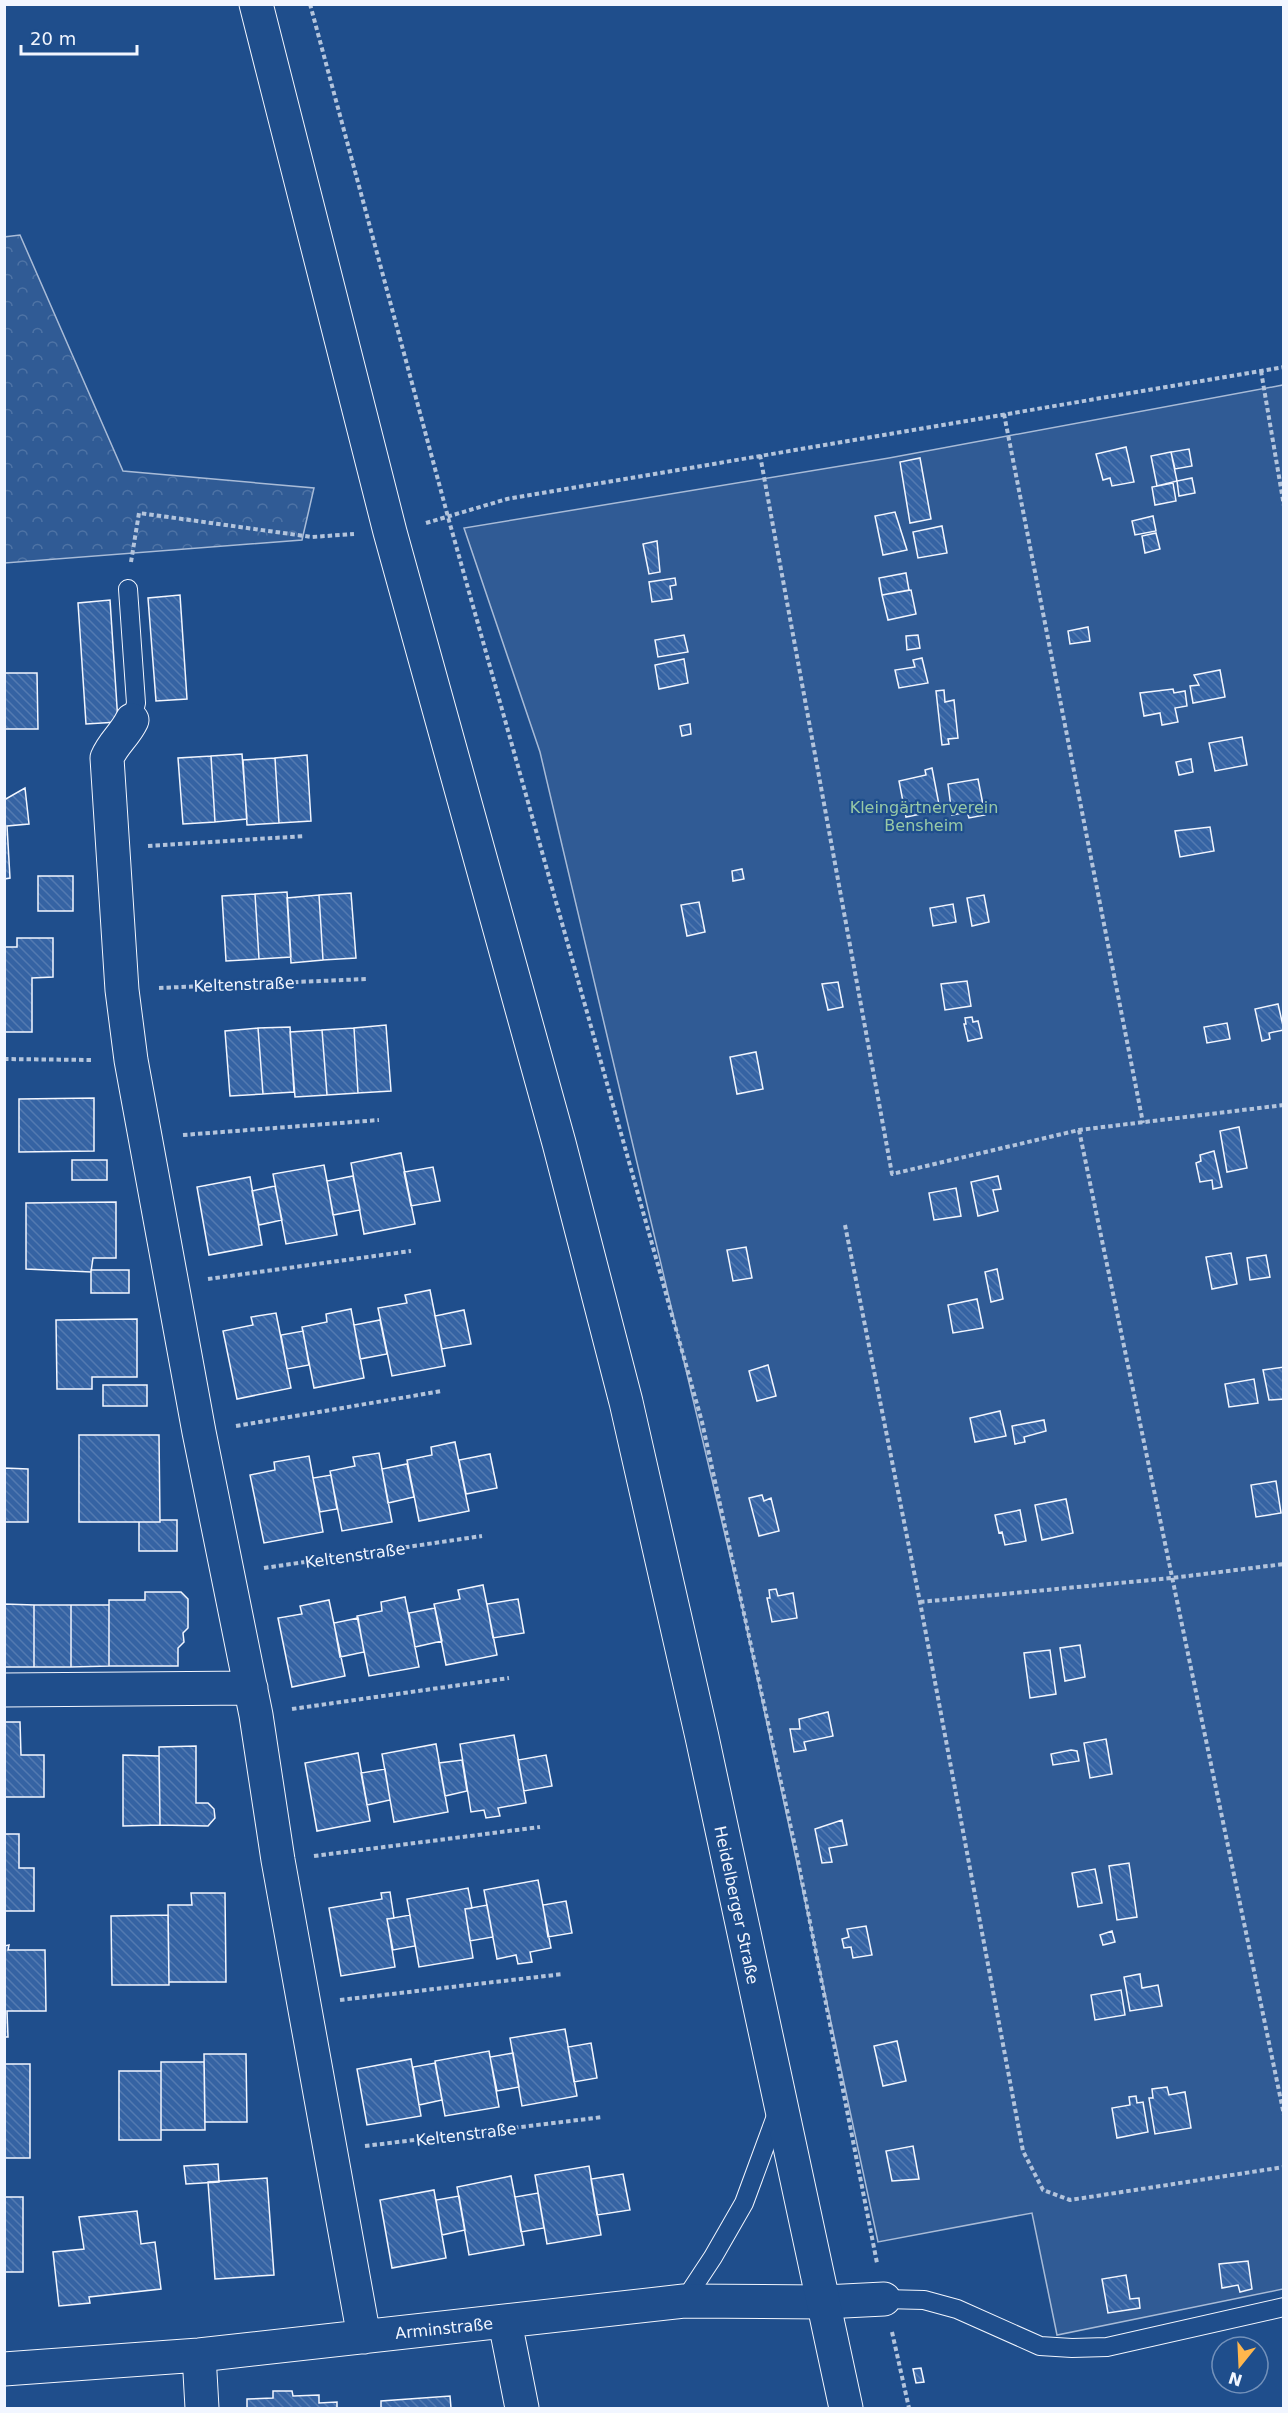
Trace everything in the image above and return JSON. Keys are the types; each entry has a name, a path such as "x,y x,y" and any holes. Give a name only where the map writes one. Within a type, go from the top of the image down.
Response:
{"street":[{"name":"Heidelberger Straße","path":"256,4 390,532 559,1143 626,1402 702,1737 779,2107 846,2409"},
{"path":"132,720 126,731 112,744 108,758 122,990 131,1060 199,1432 254,1701 278,1860 364,2337"},
{"path":"4,1690 254,1701"},
{"name":"Arminstraße","path":"4,2370 199,2355 684,2301 824,2302 884,2299"},
{"path":"505,2322 522,2409"},
{"path":"199,2355 202,2409"}],"lane":[{"path":"128,589 135,703 132,720"},
{"path":"684,2301 713,2258 744,2203 779,2107"},
{"path":"884,2299 924,2300 957,2309 1040,2346 1072,2348 1107,2347 1284,2307"}],"path":[{"path":"310,4 448,517 702,1422 796,1851 884,2299 909,2409"},
{"path":"132,555 139,513 312,537 390,532 507,499 1284,367"},
{"path":"1261,371 1284,506"},
{"path":"1005,414 1143,1122"},
{"path":"760,455 892,1174 1079,1130 1284,1105"},
{"path":"114,848 305,836"},
{"name":"Keltenstraße","path":"122,990 366,979"},
{"path":"4,1059 131,1060"},
{"path":"146,1138 380,1120"},
{"path":"1079,1130 1284,2115"},
{"path":"845,1225 920,1602 1023,2151 1043,2190 1070,2200 1284,2167"},
{"path":"171,1285 411,1251"},
{"path":"199,1432 442,1391"},
{"name":"Keltenstraße","path":"228,1574 482,1536"},
{"path":"920,1602 1172,1578 1284,1564"},
{"path":"254,1701 509,1678"},
{"path":"278,1860 540,1827"},
{"path":"304,2005 563,1974"},
{"name":"Keltenstraße","path":"329,2151 603,2117"}],"green space":[{"path":"20,235 123,471 314,488 302,540 5,563 4,237"}],"shaded area":[{"name":"Kleingärtnerverein Bensheim","path":"1283,385 1283,2289 1057,2335 1032,2213 878,2242 743,1611 540,752 464,528 889,458"}],"building":[{"path":"1126,447 1134,482 1112,486 1110,478 1103,480 1096,454"},
{"path":"1189,449 1192,466 1175,469 1171,452"},
{"path":"1171,452 1177,481 1157,486 1151,456"},
{"path":"920,458 931,519 910,523 900,462"},
{"path":"1192,478 1195,493 1179,496 1177,481"},
{"path":"1173,483 1176,501 1155,505 1152,487"},
{"path":"895,512 907,550 883,555 875,516"},
{"path":"1153,516 1156,531 1135,535 1132,521"},
{"path":"942,526 947,553 918,558 913,532"},
{"path":"1156,533 1160,549 1145,553 1142,536"},
{"path":"657,541 660,572 649,574 643,544"},
{"path":"906,573 909,590 882,595 879,578"},
{"path":"675,578 676,585 670,586 672,599 652,602 649,582"},
{"path":"911,590 916,614 888,620 882,595"},
{"path":"180,595 187,699 156,701 148,598"},
{"path":"110,600 118,722 86,724 78,603"},
{"path":"1088,627 1090,641 1070,644 1068,631"},
{"path":"684,635 688,652 658,657 655,640"},
{"path":"918,635 920,648 907,650 906,636"},
{"path":"922,658 928,683 899,688 895,670 915,667 913,660"},
{"path":"684,659 688,683 659,689 655,665"},
{"path":"1220,670 1225,697 1193,703 1190,686 1199,685 1194,675"},
{"path":"4,673 37,673 38,729 4,729"},
{"path":"1173,689 1174,693 1185,691 1187,706 1175,708 1178,722 1162,725 1160,713 1144,716 1140,693"},
{"path":"944,690 945,702 954,700 958,738 948,739 949,744 942,745 936,691"},
{"path":"690,724 691,734 682,736 680,726"},
{"path":"1242,737 1247,765 1215,771 1209,743"},
{"path":"242,754 247,819 215,822 211,756"},
{"path":"307,755 311,821 279,823 275,758"},
{"path":"211,756 215,822 183,824 178,758"},
{"path":"275,758 279,823 247,825 243,760"},
{"path":"1191,759 1193,772 1179,775 1176,762"},
{"path":"932,768 940,810 906,817 899,781 926,775 925,770"},
{"path":"978,779 985,815 969,818 967,812 952,815 948,784"},
{"path":"25,788 29,824 7,826 10,878 4,879 4,800"},
{"path":"1210,827 1214,851 1180,857 1175,831"},
{"path":"742,869 744,879 733,881 732,871"},
{"path":"38,876 73,876 73,911 38,911"},
{"path":"287,892 291,957 259,959 255,894"},
{"path":"351,893 356,958 323,960 319,895"},
{"path":"255,894 259,959 226,961 222,896"},
{"path":"319,895 323,960 291,963 287,898"},
{"path":"984,895 989,922 972,926 967,898"},
{"path":"699,902 705,932 687,936 681,905"},
{"path":"953,904 956,922 933,926 930,908"},
{"path":"17,938 53,938 53,977 32,978 32,1032 4,1032 4,947 17,947"},
{"path":"967,981 971,1006 945,1010 941,984"},
{"path":"838,982 843,1007 828,1010 822,984"},
{"path":"1278,1004 1284,1030 1269,1033 1270,1039 1262,1041 1255,1009"},
{"path":"972,1017 973,1022 978,1021 982,1038 968,1041 965,1018"},
{"path":"1227,1023 1230,1039 1207,1043 1204,1027"},
{"path":"386,1025 391,1091 358,1093 354,1028"},
{"path":"290,1027 294,1092 263,1094 258,1028"},
{"path":"258,1028 263,1094 230,1096 225,1031"},
{"path":"354,1028 358,1093 327,1095 322,1030"},
{"path":"322,1030 327,1095 295,1097 290,1032"},
{"path":"756,1052 763,1089 737,1094 730,1057"},
{"path":"94,1098 94,1151 19,1152 19,1099"},
{"path":"1239,1127 1247,1168 1227,1172 1220,1131"},
{"path":"1214,1151 1222,1187 1213,1189 1212,1180 1200,1182 1196,1163 1201,1161 1200,1155"},
{"path":"401,1153 415,1224 364,1234 351,1163"},
{"path":"72,1160 107,1160 107,1180 72,1180"},
{"path":"324,1165 337,1235 286,1244 273,1174"},
{"path":"433,1167 440,1201 411,1206 404,1172"},
{"path":"353,1176 360,1210 333,1215 327,1181"},
{"path":"998,1176 1001,1189 993,1190 998,1211 978,1216 971,1182"},
{"path":"250,1177 262,1245 209,1255 197,1187"},
{"path":"275,1186 282,1220 259,1225 252,1191"},
{"path":"956,1188 961,1216 934,1220 929,1193"},
{"path":"116,1202 116,1258 93,1258 91,1272 26,1269 26,1203"},
{"path":"746,1247 752,1278 733,1281 727,1250"},
{"path":"1231,1253 1237,1284 1212,1289 1206,1257"},
{"path":"1266,1255 1270,1277 1250,1280 1247,1258"},
{"path":"997,1269 1003,1299 991,1302 985,1272"},
{"path":"91,1270 129,1270 129,1293 91,1293"},
{"path":"430,1290 445,1366 392,1376 378,1308 407,1303 405,1295"},
{"path":"977,1299 983,1328 953,1333 948,1305"},
{"path":"351,1309 364,1378 314,1388 302,1327 327,1322 326,1314"},
{"path":"464,1310 471,1344 442,1349 435,1316"},
{"path":"276,1313 291,1388 237,1399 223,1331 253,1325 251,1317"},
{"path":"137,1319 137,1377 92,1377 92,1389 57,1389 56,1320"},
{"path":"380,1320 387,1354 360,1359 354,1325"},
{"path":"303,1331 309,1365 287,1369 281,1335"},
{"path":"768,1365 776,1396 757,1401 749,1371"},
{"path":"1284,1367 1284,1399 1269,1400 1263,1370"},
{"path":"1254,1379 1258,1403 1229,1407 1225,1384"},
{"path":"103,1385 147,1385 147,1406 103,1406"},
{"path":"1000,1411 1006,1436 975,1442 970,1418"},
{"path":"1044,1420 1046,1431 1024,1437 1025,1442 1015,1444 1012,1426"},
{"path":"79,1435 159,1435 160,1522 79,1522"},
{"path":"455,1442 469,1511 419,1521 407,1460 432,1455 431,1447"},
{"path":"379,1453 392,1522 342,1531 330,1471 355,1466 353,1457"},
{"path":"490,1454 497,1488 466,1494 459,1460"},
{"path":"309,1456 323,1532 264,1543 250,1475 275,1470 274,1462"},
{"path":"407,1464 414,1497 388,1503 382,1469"},
{"path":"4,1468 28,1469 28,1522 4,1522"},
{"path":"331,1475 337,1509 320,1512 313,1478"},
{"path":"1276,1481 1281,1513 1256,1517 1251,1485"},
{"path":"762,1495 764,1501 771,1498 779,1531 759,1536 749,1498"},
{"path":"1066,1499 1073,1533 1042,1540 1035,1505"},
{"path":"1020,1510 1026,1541 1005,1545 1002,1532 999,1533 995,1515"},
{"path":"160,1520 177,1520 177,1551 139,1551 139,1522 160,1522"},
{"path":"483,1585 497,1655 446,1665 434,1604 460,1599 458,1590"},
{"path":"776,1589 778,1596 793,1593 797,1618 772,1622 767,1598 770,1598 769,1590"},
{"path":"145,1592 181,1592 188,1599 188,1628 183,1633 184,1642 178,1648 178,1666 109,1666 109,1600 145,1600"},
{"path":"405,1597 419,1667 369,1676 357,1616 382,1611 381,1602"},
{"path":"518,1599 524,1633 493,1638 487,1604"},
{"path":"329,1600 345,1676 292,1687 278,1618 302,1614 300,1606"},
{"path":"4,1604 34,1605 34,1667 4,1667"},
{"path":"34,1605 71,1605 71,1667 34,1667"},
{"path":"71,1605 109,1605 109,1666 71,1667"},
{"path":"435,1608 442,1641 415,1647 409,1613"},
{"path":"358,1618 364,1652 340,1657 334,1623"},
{"path":"1080,1645 1085,1677 1065,1681 1060,1648"},
{"path":"1050,1650 1056,1694 1030,1698 1024,1653"},
{"path":"828,1712 833,1736 804,1742 806,1750 794,1752 790,1729 800,1729 799,1719"},
{"path":"4,1722 20,1722 21,1755 44,1755 44,1797 4,1797"},
{"path":"514,1735 526,1803 498,1808 500,1816 486,1818 484,1810 471,1812 460,1744"},
{"path":"1106,1739 1112,1774 1090,1778 1084,1743"},
{"path":"436,1744 448,1812 394,1822 382,1754"},
{"path":"196,1746 196,1803 208,1803 214,1809 215,1818 208,1826 160,1825 159,1747"},
{"path":"1077,1751 1079,1761 1053,1765 1051,1754"},
{"path":"358,1753 370,1821 317,1831 305,1763"},
{"path":"123,1755 159,1756 160,1825 123,1826"},
{"path":"546,1755 552,1786 524,1791 518,1760"},
{"path":"462,1760 467,1791 445,1796 439,1763"},
{"path":"385,1769 390,1800 367,1805 361,1773"},
{"path":"842,1820 847,1845 829,1848 832,1862 822,1863 815,1829"},
{"path":"4,1834 19,1834 19,1868 34,1868 34,1911 4,1911"},
{"path":"1129,1863 1137,1917 1117,1920 1109,1866"},
{"path":"1095,1869 1102,1903 1078,1907 1072,1873"},
{"path":"538,1880 551,1948 530,1952 532,1962 518,1964 516,1955 497,1959 484,1890"},
{"path":"468,1888 472,1908 465,1909 473,1958 419,1967 407,1899"},
{"path":"390,1892 394,1918 387,1919 395,1967 341,1976 329,1908 382,1899 381,1893"},
{"path":"191,1893 225,1893 226,1982 169,1982 168,1905 192,1905"},
{"path":"566,1901 572,1933 548,1937 543,1905"},
{"path":"487,1905 493,1937 470,1941 465,1909"},
{"path":"168,1915 169,1985 112,1985 111,1916"},
{"path":"410,1915 415,1946 393,1950 387,1919"},
{"path":"866,1926 872,1955 853,1958 851,1947 844,1948 842,1939 849,1937 847,1929"},
{"path":"1112,1931 1115,1942 1103,1945 1100,1935"},
{"path":"9,1945 8,1950 45,1950 46,2011 7,2011 8,2037 4,2037 4,1946"},
{"path":"1140,1974 1142,1988 1158,1985 1162,2006 1130,2011 1124,1977"},
{"path":"1121,1990 1125,2015 1095,2020 1091,1995"},
{"path":"565,2029 577,2096 522,2106 510,2038"},
{"path":"897,2041 906,2081 883,2086 874,2046"},
{"path":"591,2043 597,2078 574,2082 568,2047"},
{"path":"489,2051 499,2107 445,2116 435,2061"},
{"path":"513,2053 519,2087 497,2091 490,2057"},
{"path":"204,2054 246,2054 247,2122 205,2122"},
{"path":"411,2059 421,2116 367,2125 357,2069"},
{"path":"161,2062 204,2062 205,2130 161,2130"},
{"path":"435,2063 442,2100 419,2105 413,2067"},
{"path":"4,2064 30,2064 30,2158 4,2158"},
{"path":"119,2071 161,2071 161,2140 119,2140"},
{"path":"1167,2087 1169,2095 1185,2092 1191,2128 1155,2134 1149,2098 1153,2098 1152,2089"},
{"path":"1136,2096 1137,2103 1143,2102 1148,2132 1117,2138 1112,2108 1130,2105 1129,2097"},
{"path":"913,2146 919,2179 892,2181 886,2151"},
{"path":"218,2164 219,2182 186,2184 184,2166"},
{"path":"589,2166 601,2235 547,2244 535,2175"},
{"path":"623,2174 630,2210 597,2215 591,2179"},
{"path":"511,2176 524,2245 469,2255 457,2187"},
{"path":"267,2178 274,2275 215,2279 208,2182"},
{"path":"434,2190 446,2258 392,2268 380,2200"},
{"path":"538,2193 544,2228 521,2232 515,2197"},
{"path":"459,2196 465,2230 442,2235 436,2200"},
{"path":"4,2197 23,2197 23,2272 4,2272"},
{"path":"137,2211 141,2244 155,2242 161,2289 89,2297 90,2303 59,2306 53,2252 84,2249 79,2217"},
{"path":"1248,2261 1252,2289 1240,2292 1238,2285 1222,2288 1219,2264"},
{"path":"1126,2275 1130,2299 1139,2298 1140,2308 1108,2313 1102,2279"},
{"path":"921,2368 924,2382 916,2383 913,2369"},
{"path":"273,2391 292,2391 293,2396 319,2395 319,2403 337,2402 337,2408 247,2408 247,2399 273,2398"},
{"path":"450,2396 451,2408 381,2408 381,2401"}]}
